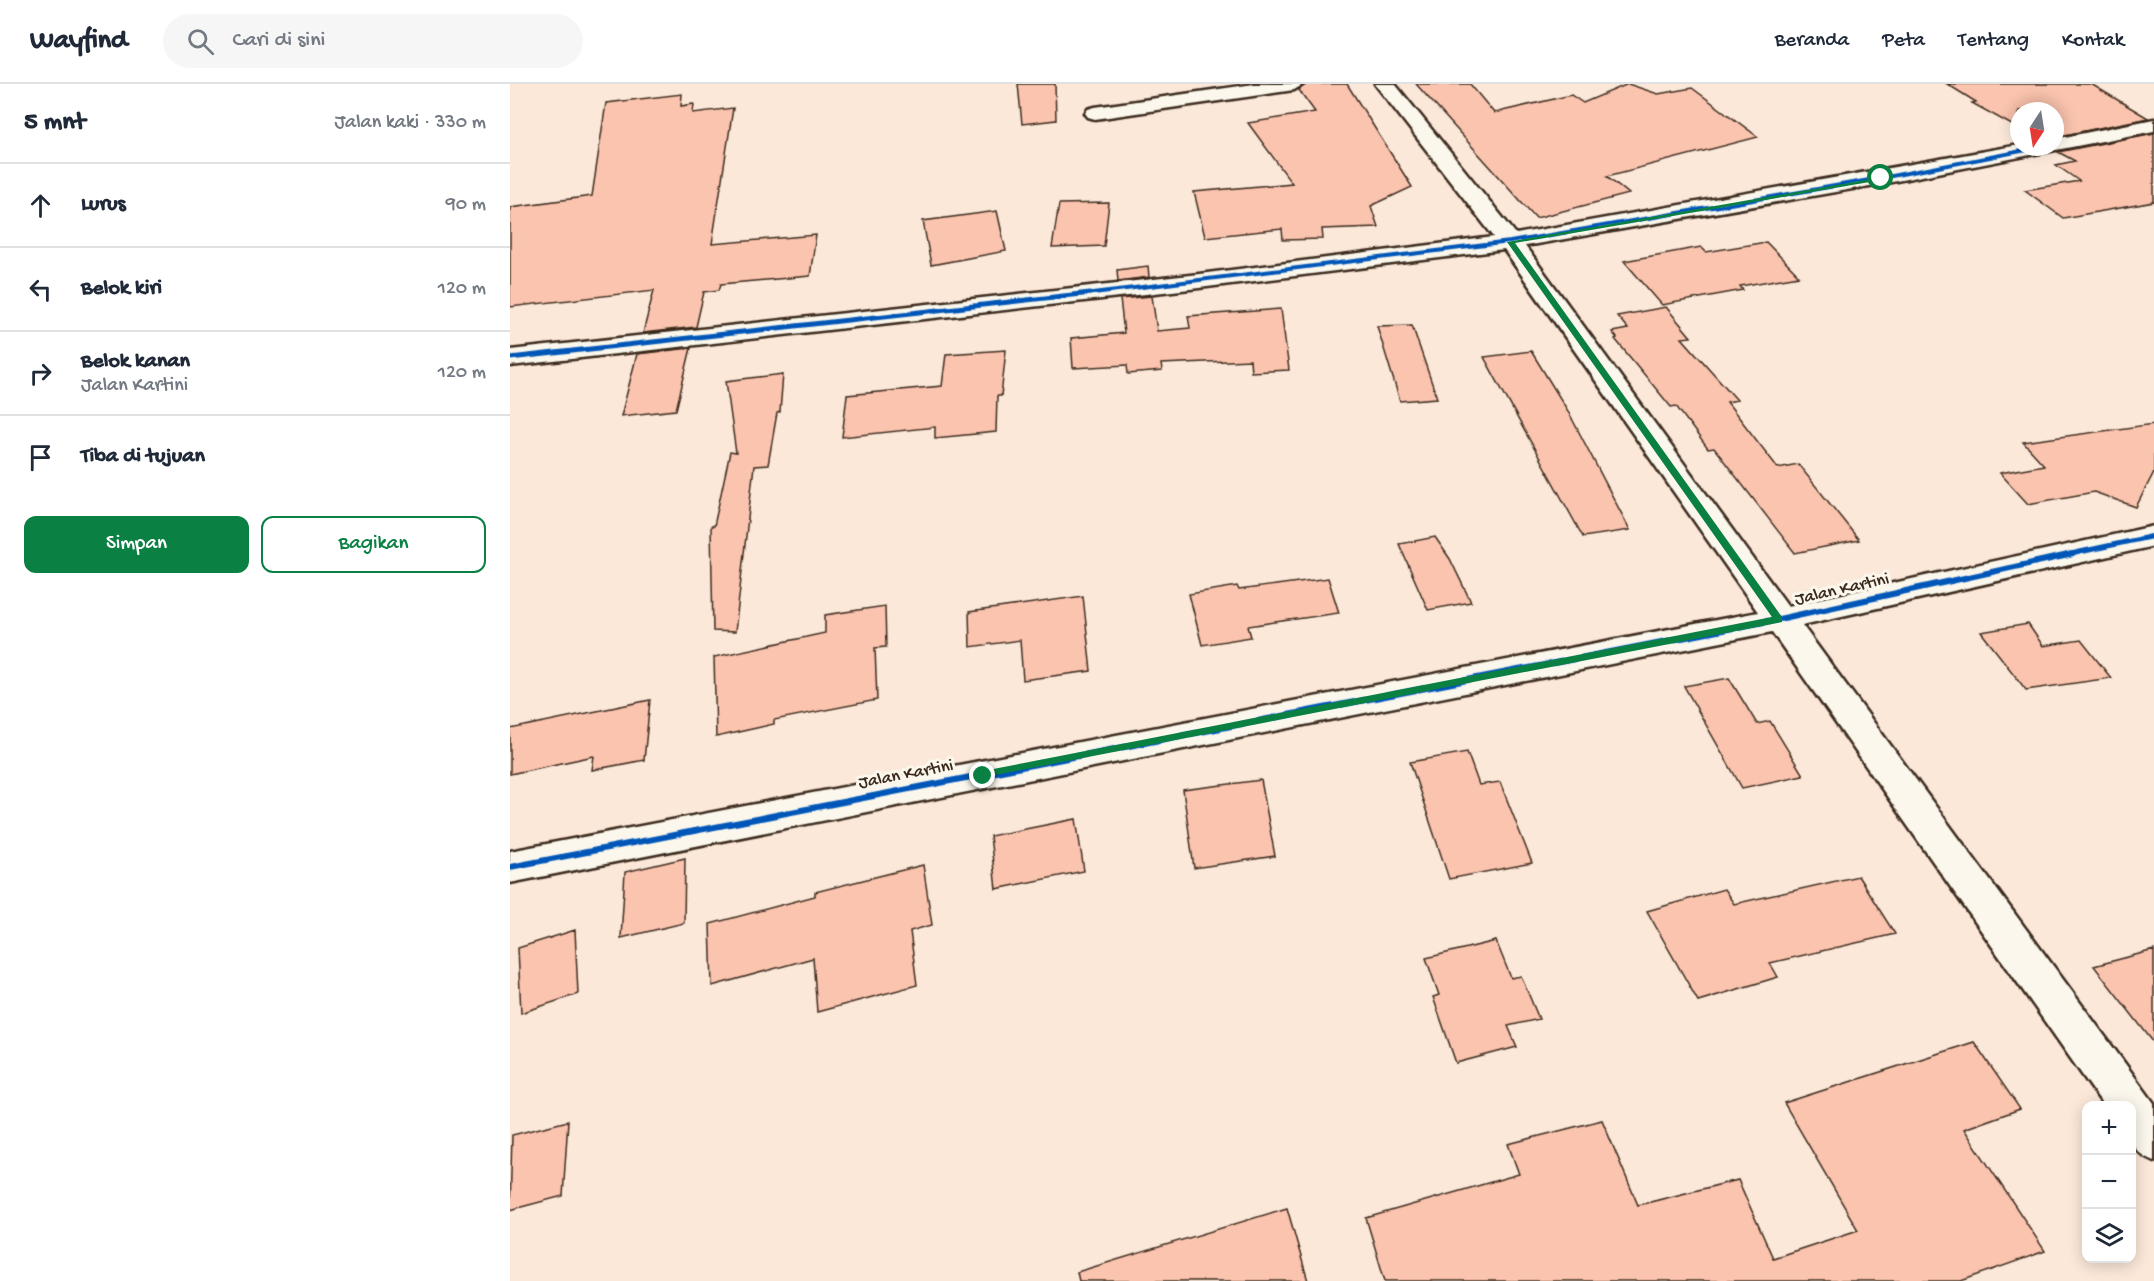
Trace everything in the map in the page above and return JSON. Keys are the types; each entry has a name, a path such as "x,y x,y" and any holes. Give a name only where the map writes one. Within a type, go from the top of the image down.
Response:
{"street":[{"path":"1095,113 1294,84"},
{"path":"1385,84 1510,242 2126,1101"},
{"path":"2064,143 2154,125"},
{"path":"510,357 1199,281 1510,242 1881,178 2010,153"},
{"name":"Jalan Kartini","path":"510,867 1779,620 2154,536"},
{"path":"2136,1115 2154,1140"}],"building":[{"path":"1018,84 1055,84 1056,120 1022,124"},
{"path":"1306,84 1347,84 1412,187 1371,206 1378,227 1322,229 1323,239 1283,240 1282,229 1205,237 1194,192 1292,183 1248,123 1315,112 1299,90"},
{"path":"1416,84 1470,84 1494,113 1571,95 1583,103 1628,84 1658,94 1692,88 1758,137 1607,176 1629,194 1536,218"},
{"path":"1947,84 2091,84 2148,118 2064,135 2064,102 2010,102 2010,124 1972,103 1976,102"},
{"path":"682,94 681,106 694,104 693,113 733,108 712,244 816,235 810,276 721,284 719,290 704,292 696,327 643,333 654,290 510,307 510,207 592,196 606,103"},
{"path":"2154,133 2154,202 2063,218 2025,190 2079,181 2056,165 2075,161 2064,155 2064,151"},
{"path":"1109,203 1104,246 1052,248 1059,204"},
{"path":"997,211 1006,251 931,265 923,221"},
{"path":"1766,242 1799,276 1740,286 1743,290 1662,305 1624,261 1701,247 1706,252"},
{"path":"1148,266 1149,277 1118,281 1117,270"},
{"path":"1152,296 1157,331 1190,328 1188,316 1281,309 1289,370 1251,372 1250,360 1161,364 1162,371 1128,374 1127,365 1073,368 1071,338 1124,333 1120,299"},
{"path":"1666,307 1691,337 1682,338 1737,400 1727,402 1778,468 1798,464 1859,540 1795,553 1714,448 1708,449 1676,406 1671,407 1615,339 1617,338 1612,332 1628,329 1617,316"},
{"path":"1412,325 1437,398 1400,401 1377,326"},
{"path":"691,348 676,410 621,416 637,354"},
{"path":"1006,350 1001,396 997,396 996,432 935,438 935,427 842,437 847,395 942,386 946,354"},
{"path":"1531,351 1568,411 1630,530 1583,537 1484,357"},
{"path":"783,374 780,412 777,413 768,465 754,466 735,632 713,631 711,526 714,526 730,452 736,453 726,381"},
{"path":"2154,424 2154,472 2136,507 2094,492 2028,504 2000,473 2044,465 2023,442"},
{"path":"1435,537 1450,559 1471,602 1428,610 1399,544"},
{"path":"1328,578 1339,613 1248,626 1251,637 1202,645 1189,594 1237,586 1239,590"},
{"path":"1083,596 1091,671 1023,680 1020,640 970,647 969,612"},
{"path":"885,606 886,647 875,648 877,700 774,720 774,724 716,737 714,657 825,633 825,615"},
{"path":"2028,624 2043,646 2081,640 2111,678 2026,690 1981,632"},
{"path":"1729,678 1757,724 1770,721 1803,775 1742,788 1684,686"},
{"path":"650,700 644,760 592,770 594,756 510,774 510,729"},
{"path":"1467,752 1479,785 1500,782 1532,863 1449,879 1410,762"},
{"path":"1261,780 1275,856 1194,868 1183,790"},
{"path":"1076,819 1084,871 996,889 990,836"},
{"path":"685,858 684,923 621,938 625,872"},
{"path":"923,865 932,925 910,931 917,985 817,1012 813,958 712,986 710,924 815,896 815,892"},
{"path":"1858,876 1895,934 1770,963 1778,977 1698,1001 1647,911 1724,889 1734,904"},
{"path":"575,930 578,994 521,1013 518,948"},
{"path":"1496,941 1511,978 1521,976 1539,1019 1508,1026 1517,1047 1456,1063 1433,997 1439,995 1426,958"},
{"path":"2154,950 2154,1043 2094,966"},
{"path":"1974,1042 2020,1109 1964,1129 2045,1251 1961,1281 1385,1281 1366,1218 1519,1174 1508,1144 1602,1120 1638,1205 1738,1180 1773,1258 1858,1230 1784,1103"},
{"path":"568,1121 563,1196 510,1210 512,1135"},
{"path":"1287,1208 1308,1281 1079,1281 1077,1272"}],"cycle path":[{"path":"510,358 1199,281 1510,242 1881,178 2010,153"},
{"path":"510,867 1779,619 2154,536"}],"route":[{"path":"983,776 1779,620 1510,242 1881,178"}]}
